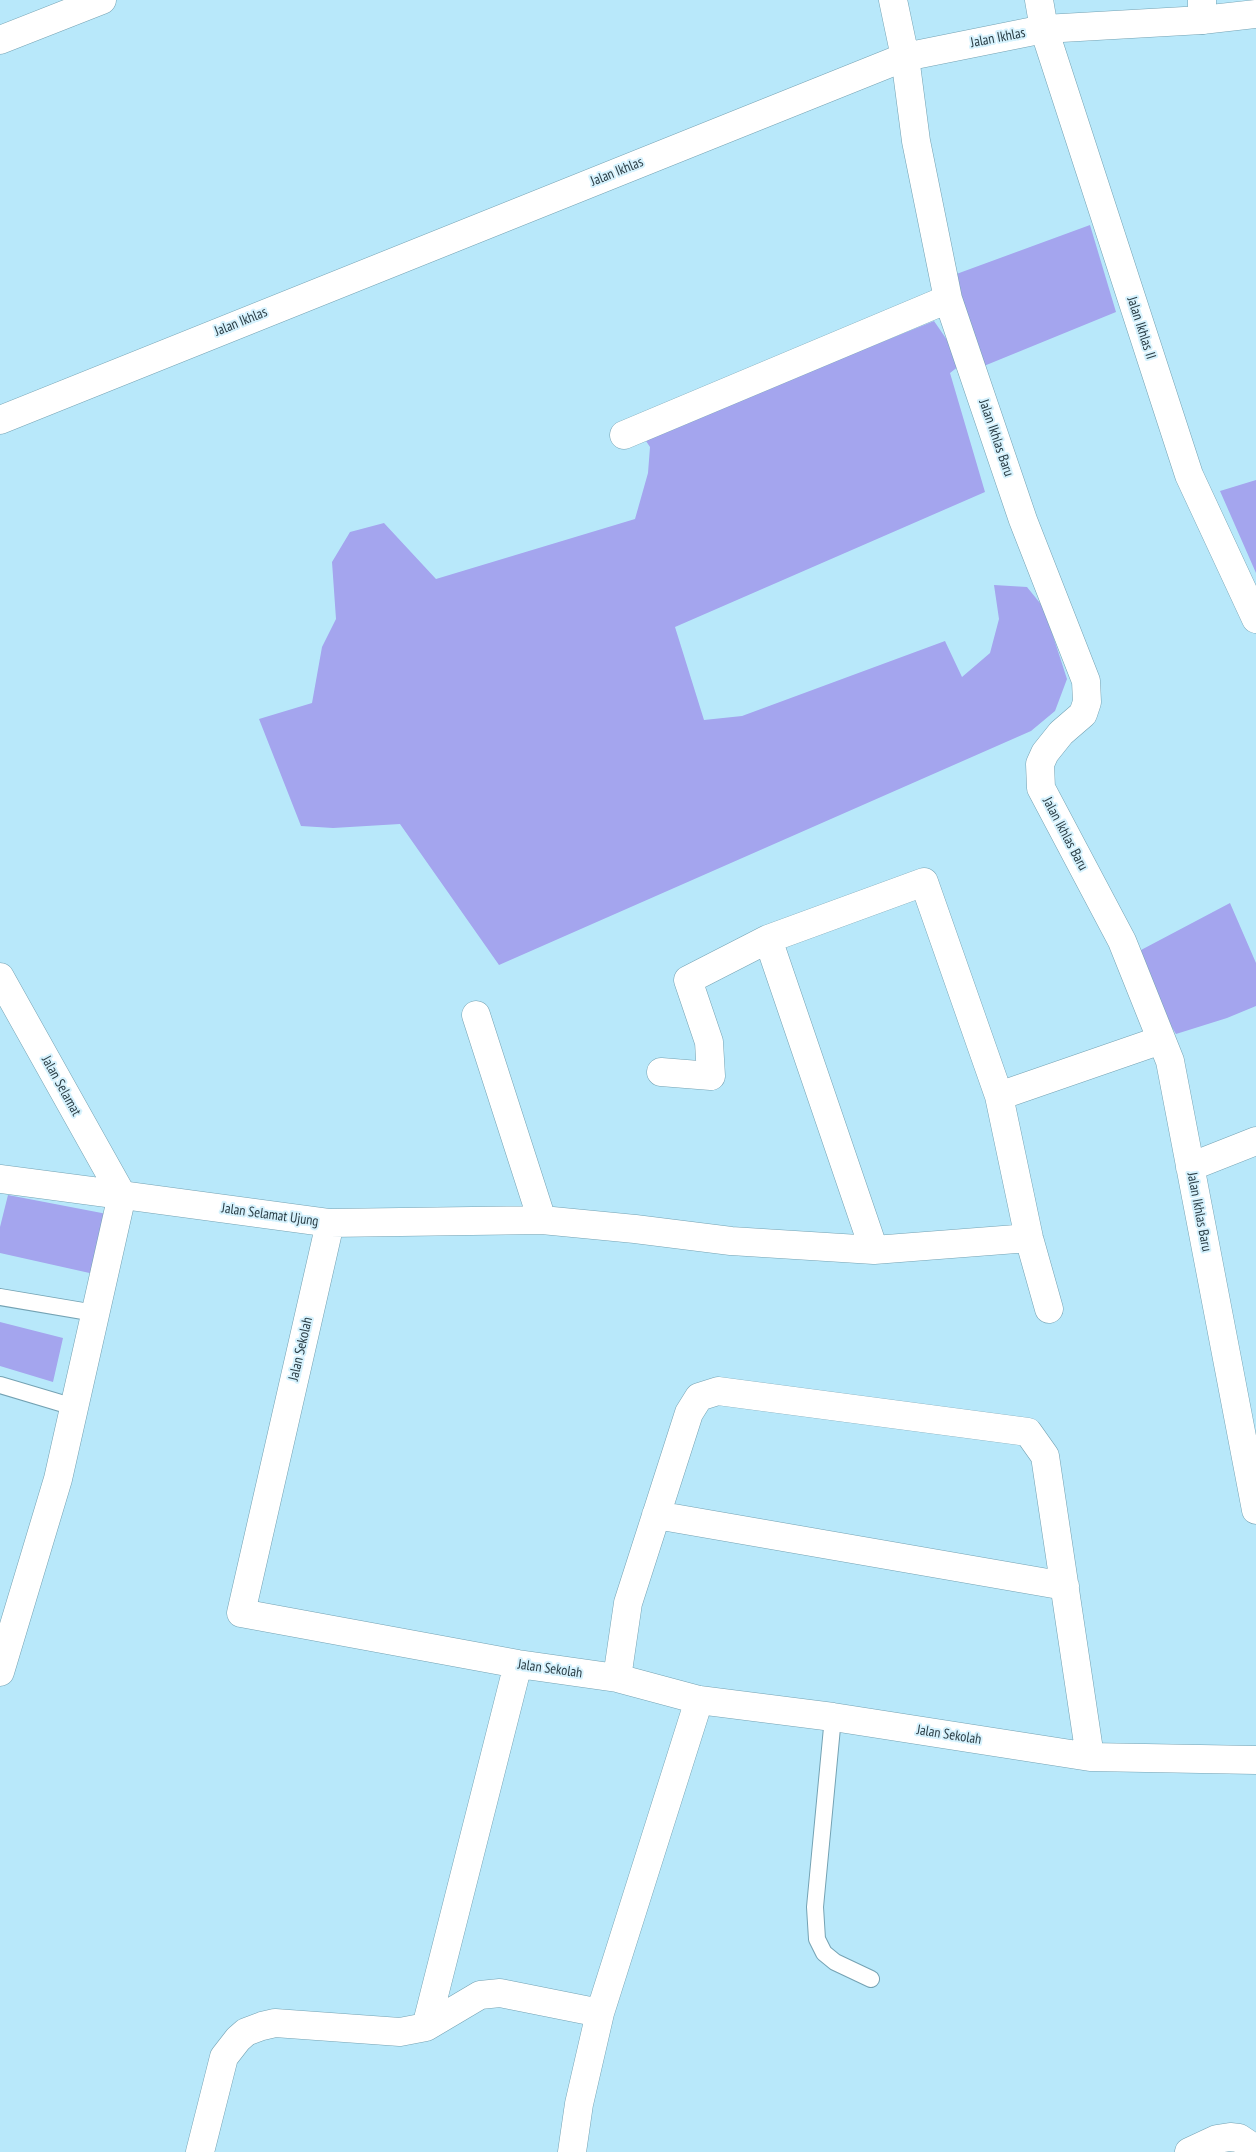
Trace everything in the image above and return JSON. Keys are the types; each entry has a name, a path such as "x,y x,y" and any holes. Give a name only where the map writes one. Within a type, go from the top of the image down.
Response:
{"street":[{"path":"0,40 56,8 102,0"},
{"name":"Jalan Ikhlas Baru","path":"893,0 905,57 916,141 948,299 1023,520 1086,681 1087,702 1083,714 1061,734 1045,753 1040,764 1041,788 1122,941 1170,1061 1256,1510"},
{"name":"Jalan Ikhlas II","path":"1039,0 1044,29 1189,475 1256,619"},
{"name":"Jalan Ikhlas","path":"0,420 905,57 1044,29 1202,10 1256,14"},
{"path":"624,435 948,299"},
{"path":"661,1072 711,1076 709,1042 688,980 768,939 924,882 999,1096 1029,1238 1050,1309"},
{"path":"768,939 874,1250"},
{"name":"Jalan Selamat","path":"0,977 122,1195"},
{"path":"476,1015 542,1220"},
{"path":"999,1096 1162,1040"},
{"path":"1190,1167 1256,1141"},
{"name":"Jalan Selamat Ujung","path":"1,1183 122,1195 330,1223 542,1220 731,1241 874,1250 1029,1238"},
{"path":"0,1672 58,1480 122,1195"},
{"name":"Jalan Sekolah","path":"330,1223 241,1613 518,1664 617,1678 699,1700 833,1717 1090,1757 1256,1760"},
{"path":"617,1678 628,1604 688,1413 698,1397 718,1391 1028,1432 1045,1456 1090,1757"},
{"path":"656,1515 1064,1586"},
{"path":"426,2027 518,1664"},
{"path":"572,2152 579,2104 600,2013 699,1700"},
{"path":"200,2152 224,2057 246,2032 275,2023 400,2032 426,2027 472,1998 480,1995 500,1993 600,2013"},
{"path":"1189,2152 1217,2139 1230,2137 1239,2138 1248,2144 1253,2152"}],"lane":[{"path":"0,1297 95,1313"},
{"path":"0,1385 74,1407"},
{"path":"833,1717 815,1907 817,1940 824,1952 835,1962 871,1979"}],"shaded area":[{"path":"1090,225 1116,312 979,368 951,276"},
{"path":"934,321 956,353 959,366 950,373 985,492 675,627 704,720 742,716 945,641 962,677 990,653 999,619 994,585 1027,587 1044,608 1067,679 1055,711 1031,731 499,965 400,824 333,828 301,826 259,719 312,703 322,647 336,619 332,562 350,532 384,523 436,579 635,519 648,473 650,447 644,438"},
{"path":"1256,480 1256,573 1220,491"},
{"path":"1230,903 1256,963 1256,1006 1227,1018 1176,1034 1160,1008 1141,950"},
{"path":"8,1195 107,1214 94,1274 0,1253 0,1227"},
{"path":"0,1322 63,1338 53,1382 0,1366"}]}
